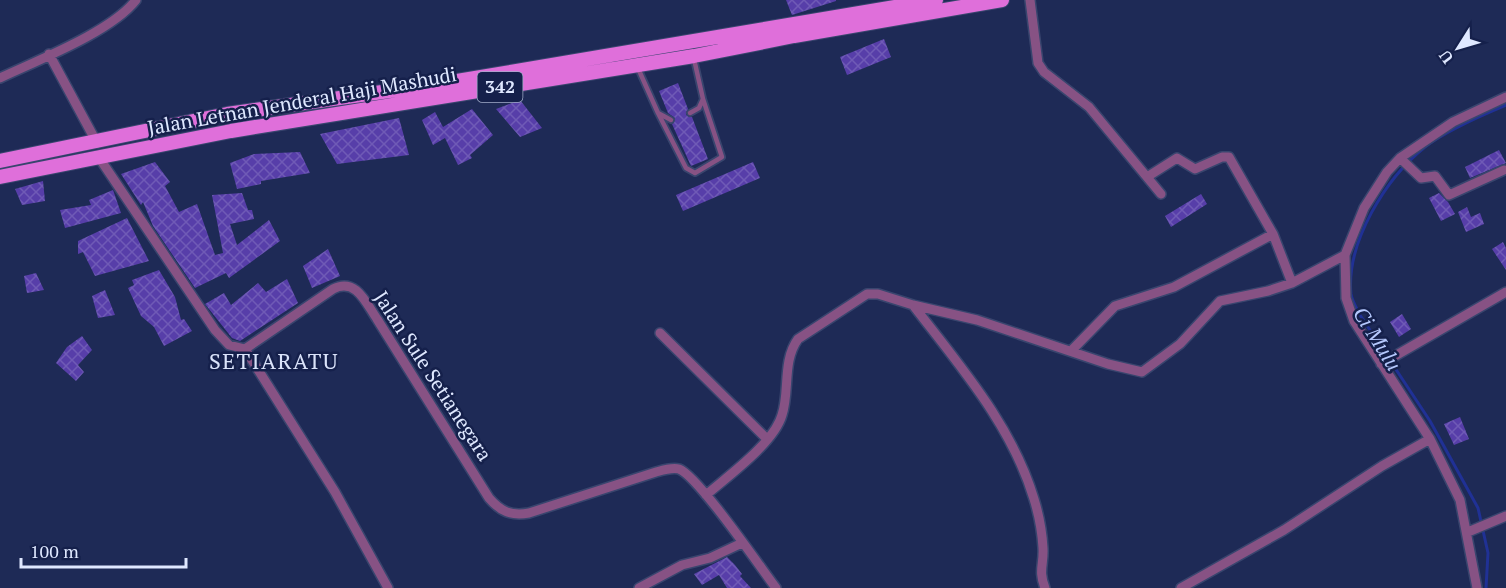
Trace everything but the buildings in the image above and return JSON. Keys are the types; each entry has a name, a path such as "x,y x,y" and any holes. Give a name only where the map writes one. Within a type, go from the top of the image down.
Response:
{"main road":[{"name":"Jalan Letnan Jenderal Haji Mashudi","path":"0,161 97,143 227,114 439,84 936,0"},
{"name":"Jalan Letnan Jenderal Haji Mashudi","path":"0,177 100,159 231,130 694,56 1002,0"},
{"path":"227,114 231,130"}],"street":[{"path":"0,78 102,28 126,12 136,0"},
{"path":"1030,0 1038,63 1044,72 1089,108 1161,194"},
{"path":"49,54 97,143"},
{"path":"1477,588 1460,500 1430,439 1348,308 1344,282 1345,255 1364,208 1387,172 1400,159 1453,122 1506,97"},
{"path":"1147,177 1174,159 1180,158 1195,169 1228,156 1273,234 1292,283"},
{"path":"100,159 215,330 229,345 245,349 335,492 388,588"},
{"path":"1400,159 1421,178 1435,176 1449,195 1504,170"},
{"path":"1072,350 1115,306 1174,287 1273,234"},
{"path":"706,495 767,439 783,413 792,349 798,339 867,294 878,294 977,320 1072,350 1116,367 1142,372 1180,344 1220,301 1268,291 1292,283 1345,255"},
{"name":"Jalan Sule Setianegara","path":"245,349 333,289 342,285 350,286 358,291 377,319 489,498 501,510 511,514 529,513 671,468 681,470 706,495 776,588"},
{"path":"1382,363 1506,292"},
{"path":"913,305 962,368 1008,436 1020,461 1040,520 1044,556 1040,575 1045,588"},
{"path":"660,333 767,439"},
{"path":"1181,588 1195,584 1284,530 1382,466 1430,439"},
{"path":"1468,532 1506,516"},
{"path":"639,588 682,565 710,558 742,543"}],"lane":[{"path":"637,65 686,168 695,174 722,157 703,99 694,56"},
{"path":"690,113 699,108 703,99"},
{"path":"658,113 671,120"}],"waterway":[{"name":"Ci Mulu","path":"1486,588 1488,553 1478,508 1430,421 1360,315 1351,294 1351,274 1355,253 1372,213 1383,193 1410,160 1443,135 1506,105"}],"district":[{"name":"SETIARATU","path":"274,361"}]}
